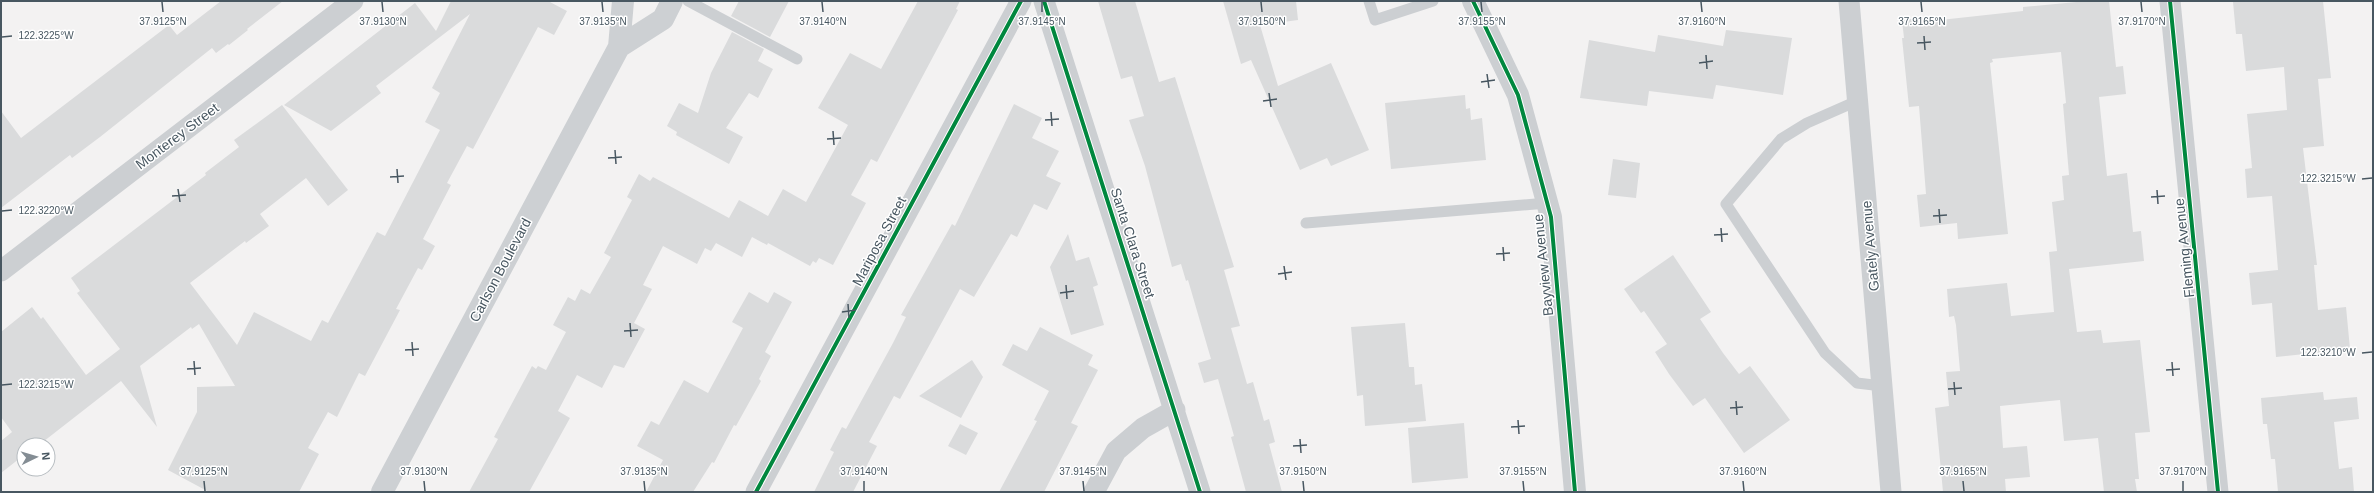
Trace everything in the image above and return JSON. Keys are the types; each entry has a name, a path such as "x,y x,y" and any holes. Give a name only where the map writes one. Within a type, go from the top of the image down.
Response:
{"main road":[{"name":"Carlson Boulevard","path":"382,492 619,47 624,1"},
{"name":"Carlson Boulevard","path":"619,47 663,19 672,1"}],"street":[{"name":"Monterey Street","path":"1,271 353,1"},
{"name":"Mariposa Street","path":"756,492 1021,1"},
{"name":"Santa Clara Street","path":"1044,1 1200,492"},
{"name":"Bayview Avenue","path":"1473,1 1518,95 1551,217 1575,492"},
{"name":"Gately Avenue","path":"1849,1 1891,492"},
{"name":"Fleming Avenue","path":"2170,1 2218,492"},
{"path":"1094,492 1116,451 1143,428 1175,410"}],"lane":[{"path":"688,1 797,59"},
{"path":"1369,1 1375,20 1433,1"},
{"path":"1857,101 1807,123 1781,139 1726,204 1824,353 1857,383 1882,386"},
{"path":"1306,223 1547,203"}],"building":[{"path":"221,1 283,1 229,45 228,44 216,53 212,48 100,137 72,158 70,155 1,208 1,111 21,138 169,25 177,35"},
{"path":"451,1 548,1 567,11 554,35 538,27 473,149 467,146 447,183 451,185 423,239 435,246 422,270 418,268 396,309 400,310 365,376 359,373 337,417 328,412 308,448 319,454 299,492 209,492 168,470 197,412 197,387 235,386 199,324 192,329 191,327 140,366 157,427 121,381 49,437 16,437 16,461 1,473 1,441 12,432 1,417 1,332 32,307 41,319 43,317 86,375 120,349 77,293 80,291 71,278 206,175 205,173 239,147 234,140 282,105 348,190 328,206 306,178 260,214 269,226 246,243 245,241 190,283 237,345 254,312 311,341 322,320 328,323 377,232 385,236 440,130 425,122 440,93 432,88 470,14 376,86 381,93 331,131 284,105 415,3 436,31"},
{"path":"739,1 789,1 770,37 731,16"},
{"path":"918,1 960,1 956,9 958,10 877,162 871,159 851,195 866,203 833,265 819,258 816,263 813,261 810,266 768,243 767,245 752,237 742,257 716,243 711,251 705,248 697,264 663,246 643,285 652,289 634,323 645,329 624,368 614,365 602,388 577,375 558,411 570,418 529,492 469,492 498,439 494,437 532,366 536,369 538,366 546,370 566,332 553,325 568,297 575,301 581,289 590,294 611,257 604,253 632,200 627,197 639,174 650,181 653,177 729,218 739,200 768,216 783,189 806,202 848,125 818,108 850,53 881,69"},
{"path":"1098,1 1135,1 1159,82 1175,77 1234,267 1224,270 1240,326 1231,328 1247,384 1253,382 1264,421 1269,419 1275,442 1269,444 1282,492 1246,492 1231,437 1234,436 1218,379 1204,383 1198,363 1211,359 1188,280 1186,281 1181,264 1172,267 1145,166 1129,120 1144,116 1132,76 1121,79"},
{"path":"1223,1 1296,1 1298,20 1260,25 1278,86 1331,63 1369,150 1331,166 1327,158 1300,170 1251,60 1241,64"},
{"path":"2087,1 2109,1 2116,67 2123,66 2126,94 2099,97 2107,176 2127,173 2133,232 2141,231 2144,261 2069,269 2077,332 2101,330 2103,343 2140,340 2150,432 2135,433 2139,479 2135,479 2137,492 2104,492 2098,438 2064,441 2060,400 2000,406 2003,448 2027,446 2030,477 2005,479 2006,492 1943,492 1935,408 1949,406 1946,372 1960,371 1956,325 1954,316 1949,317 1947,289 2007,283 2011,316 2054,312 2049,252 2057,251 2052,202 2064,200 2062,176 2069,175 2063,104 2066,103 2061,52 1992,59 1993,62 1990,63 2008,234 1958,239 1957,223 1920,227 1917,195 1926,194 1919,106 1909,107 1902,38 1904,38 1902,20 1930,17 1931,21 2023,11 2023,7"},
{"path":"2323,1 2331,78 2318,79 2324,146 2303,148 2317,265 2314,265 2318,310 2346,307 2350,349 2276,357 2272,303 2252,305 2249,273 2278,270 2272,196 2247,198 2245,169 2252,168 2247,114 2287,110 2284,67 2246,71 2242,34 2236,34 2233,2"},
{"path":"1726,30 1792,38 1783,95 1716,85 1713,99 1649,91 1647,106 1580,98 1589,40 1655,52 1658,35 1723,46"},
{"path":"732,32 764,49 758,61 773,69 758,98 749,93 726,128 743,137 729,164 676,135 677,132 667,126 679,103 698,113 711,73"},
{"path":"1465,95 1466,109 1470,108 1471,120 1482,118 1486,160 1391,169 1385,103"},
{"path":"1014,104 1042,118 1032,138 1059,151 1046,176 1061,183 1047,210 1034,204 1017,237 1011,234 974,297 960,289 900,399 894,396 869,442 877,446 853,492 814,492 834,452 830,450 842,427 846,429 893,343 906,317 901,315 952,224 955,226"},
{"path":"1613,159 1640,163 1636,198 1608,195"},
{"path":"1068,234 1076,261 1089,257 1098,285 1093,287 1104,325 1071,335 1050,267"},
{"path":"1673,255 1711,312 1700,319 1723,353 1739,374 1750,366 1790,420 1744,453 1705,398 1693,406 1669,374 1655,352 1667,344 1644,311 1641,313 1624,289"},
{"path":"749,292 768,303 774,292 792,302 765,352 771,356 759,379 761,381 736,426 734,425 714,463 712,462 693,492 646,492 663,460 637,446 651,421 659,425 684,380 708,393 743,328 732,322"},
{"path":"1405,323 1409,367 1414,367 1415,385 1422,384 1426,421 1365,426 1363,395 1357,396 1351,327"},
{"path":"1040,327 1093,355 1088,365 1098,370 1071,423 1078,426 1044,492 999,492 1037,421 1034,420 1049,391 1002,365 1013,344 1027,351"},
{"path":"972,360 983,377 961,418 919,396"},
{"path":"2323,392 2324,400 2357,397 2359,419 2334,422 2339,469 2352,467 2354,492 2278,492 2275,459 2271,459 2267,424 2263,424 2261,398"},
{"path":"1464,423 1468,478 1412,483 1408,428"},
{"path":"960,424 978,433 966,455 948,446"}],"cycle path":[{"path":"756,492 1021,1"},
{"path":"1044,1 1200,492"},
{"path":"1473,1 1518,95 1551,217 1575,492"},
{"path":"2170,1 2218,492"}]}
